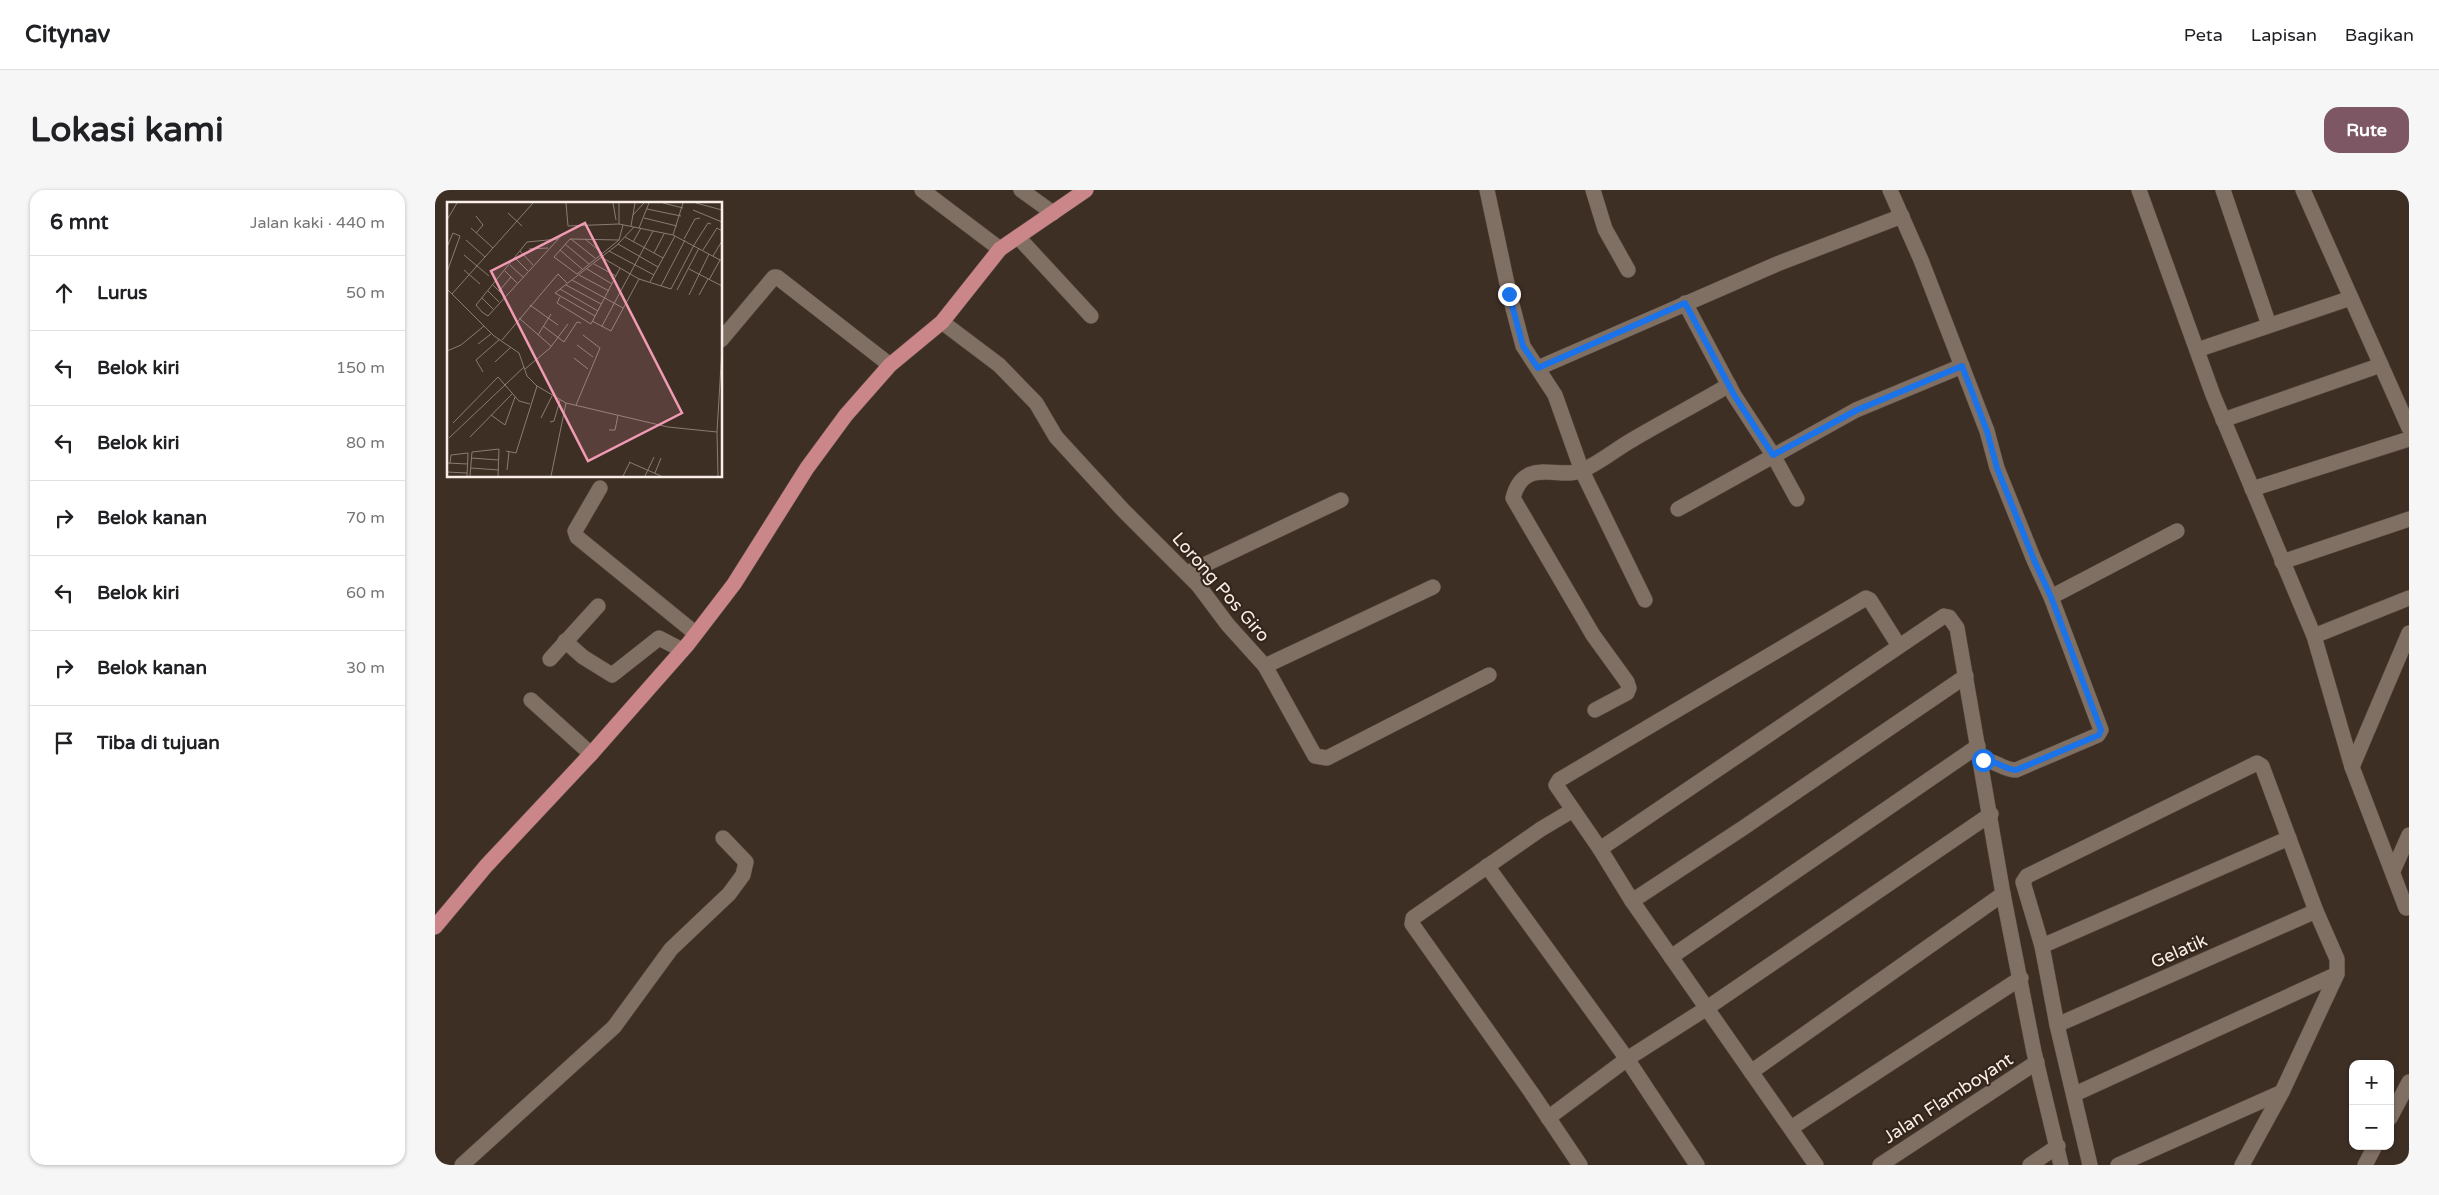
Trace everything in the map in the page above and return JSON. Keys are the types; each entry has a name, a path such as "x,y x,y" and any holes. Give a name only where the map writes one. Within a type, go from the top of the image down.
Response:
{"main road":[{"path":"435,927 486,866 591,754 683,650 734,584 807,468 846,415 890,365 942,322 1000,249 1086,190"}],"street":[{"path":"922,190 1000,249"},
{"path":"1021,190 1053,213"},
{"path":"1487,190 1509,294 1523,346 1555,395 1582,471 1645,600"},
{"path":"1593,190 1605,229 1628,270"},
{"path":"1890,190 1962,366 1987,431 1997,468 2051,597 2100,727 2100,733 2016,770 2008,770 1980,753"},
{"path":"2139,190 2223,420 2314,636 2352,767 2406,908"},
{"path":"2223,190 2269,325"},
{"path":"2303,190 2409,428"},
{"path":"1538,368 1685,303 1902,216"},
{"path":"1019,237 1091,316"},
{"path":"723,338 774,277 777,276 890,365"},
{"path":"2197,350 2351,298"},
{"path":"1685,303 1729,385 1773,455 1797,499"},
{"name":"Lorong Pos Giro","path":"942,322 1005,371 1036,403 1055,437 1123,510 1187,573 1228,625 1265,666 1310,748 1319,758 1327,758 1489,675"},
{"path":"2223,420 2381,365"},
{"path":"1678,509 1857,410 1962,366"},
{"path":"1595,710 1627,693 1629,688 1627,682 1593,635 1513,498 1518,484 1523,478 1537,472 1582,471 1633,439 1729,385"},
{"path":"2252,489 2409,439"},
{"path":"599,488 575,531 577,537 695,633"},
{"path":"1187,573 1341,500"},
{"path":"2282,562 2409,519"},
{"path":"2051,597 2177,531"},
{"path":"1265,666 1433,587"},
{"path":"1816,1165 1631,901 1600,849 1556,785 1559,780 1867,598 1899,646"},
{"path":"2314,636 2409,598"},
{"path":"550,659 598,606"},
{"path":"1600,849 1944,616 1949,617 1957,628 1991,814 2003,894 2037,1062 2061,1165"},
{"path":"2352,767 2409,632"},
{"path":"565,641 583,657 612,675 659,638 683,650"},
{"path":"1631,901 1751,823 1966,676"},
{"path":"531,700 591,754"},
{"path":"1671,957 1980,753"},
{"path":"2090,1165 2075,1094 2057,1025 2042,946 2023,886 2027,876 2252,764 2262,766 2316,911 2337,959 2337,974 2282,1092 2242,1165"},
{"path":"1573,810 1487,866 1413,918 1412,924 1580,1165"},
{"path":"1548,1118 1627,1059 1707,1008 1991,814"},
{"path":"2393,871 2409,835"},
{"path":"461,1165 614,1027 671,949 729,894 743,875 746,862 723,838"},
{"path":"2042,946 2289,838"},
{"path":"1487,866 1627,1059 1697,1165"},
{"path":"1751,1072 2003,894"},
{"name":"Gelatik","path":"2057,1025 2316,911"},
{"path":"2075,1094 2337,974"},
{"path":"1791,1128 2021,978"},
{"name":"Jalan Flamboyant","path":"1880,1165 2037,1062"},
{"path":"2394,1110 2409,1082"},
{"path":"2117,1165 2282,1092"},
{"path":"2030,1165 2057,1146"},
{"path":"2365,1165 2373,1150"}],"route":[{"path":"1509,294 1523,346 1538,368 1685,303 1734,395 1773,455 1857,410 1962,366 1987,431 1997,468 2051,597 2101,730 2099,735 2016,770 2008,770 1988,759 1983,760"}]}
